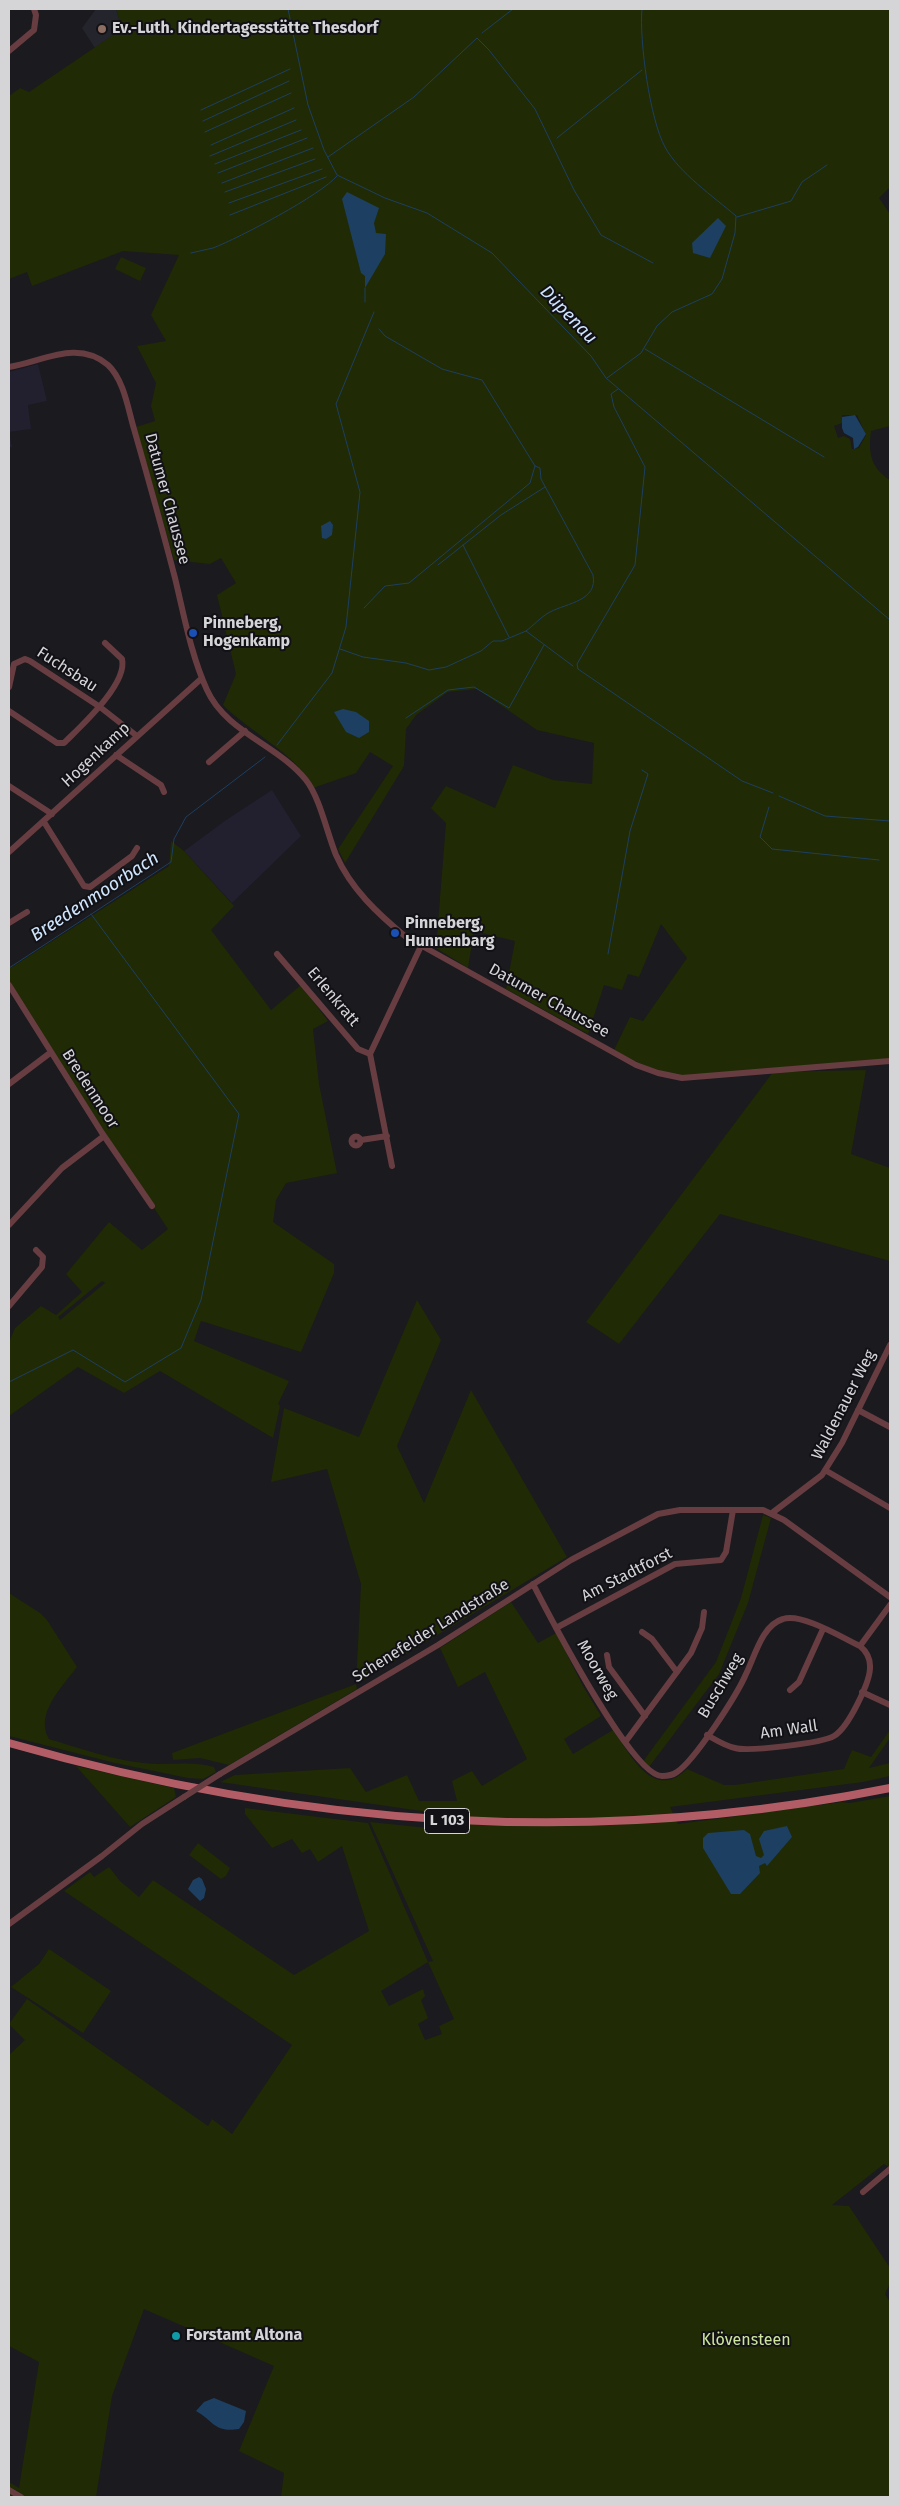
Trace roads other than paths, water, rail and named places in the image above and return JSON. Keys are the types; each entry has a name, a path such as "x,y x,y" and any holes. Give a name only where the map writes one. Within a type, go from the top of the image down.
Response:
{"main road":[{"name":"L 103","path":"9,1743 98,1766 242,1797 340,1812 456,1821 563,1824 688,1818 795,1805 890,1788"}],"street":[{"path":"9,51 34,30 36,15 34,9"},
{"name":"Datumer Chaussee","path":"9,367 73,352 101,360 116,375 139,446 202,678 219,708 245,731 294,767 308,782 336,855 351,881 377,912 397,930 421,946 636,1065 658,1073 682,1078 890,1061"},
{"name":"Fuchsbau","path":"9,710 61,744 106,700 123,663 118,655 105,643"},
{"name":"Fuchsbau","path":"9,688 14,664 24,659 100,707 137,736"},
{"name":"Hogenkamp","path":"9,852 202,678"},
{"path":"209,762 245,731"},
{"path":"116,755 161,785 164,792"},
{"path":"9,786 52,814"},
{"path":"44,822 84,886 90,887 132,856 137,848"},
{"path":"9,923 28,912"},
{"path":"392,1166 370,1054 421,946"},
{"name":"Erlenkratt","path":"277,954 358,1049 370,1054"},
{"name":"Bredenmoor","path":"9,985 50,1053 152,1206"},
{"path":"9,1084 50,1053"},
{"path":"9,1225 62,1168 104,1136"},
{"path":"361,1140 387,1136"},
{"path":"9,1306 42,1266 43,1257 36,1250"},
{"name":"Waldenauer Weg","path":"772,1513 826,1470 890,1345"},
{"path":"858,1410 890,1427"},
{"path":"826,1470 890,1508"},
{"name":"Schenefelder Landstraße","path":"9,1924 102,1856 142,1824 184,1796 438,1645 571,1560 658,1514 680,1510 762,1510 772,1513 890,1597"},
{"name":"Am Stadtforst","path":"556,1628 675,1564 721,1560 726,1552 733,1510"},
{"name":"Moorweg","path":"533,1584 587,1684 644,1766"},
{"path":"860,1646 890,1604"},
{"path":"626,1741 695,1647 702,1628 704,1612"},
{"name":"Buschweg","path":"644,1766 654,1774 661,1776 675,1773 686,1763 741,1685 764,1634 771,1625 783,1618 796,1617 860,1646"},
{"path":"790,1690 799,1682 823,1629"},
{"path":"642,1632 652,1639 677,1672"},
{"name":"Am Wall","path":"707,1735 726,1745 744,1750 830,1738 844,1727 869,1676 870,1665 865,1650 860,1646"},
{"path":"607,1655 609,1667 645,1716"},
{"path":"862,1692 890,1705"},
{"path":"863,2192 890,2169"},
{"path":"9,2490 21,2497"}],"water":[{"path":"347,192 379,208 374,223 376,233 386,234 385,254 365,288 365,276 361,273 342,199"},
{"path":"718,218 726,226 710,258 693,253 692,243"},
{"path":"855,415 866,434 858,447 854,449 853,438 844,433 842,428 842,417"},
{"path":"330,521 333,525 332,535 326,539 322,538 321,526"},
{"path":"343,709 356,712 369,721 369,732 359,738 346,732 334,712"},
{"path":"787,1826 792,1837 767,1866 765,1863 759,1866 760,1873 740,1894 731,1894 703,1848 703,1838 708,1833 744,1830 750,1834 756,1856 761,1858 764,1855 759,1839 764,1831"},
{"path":"199,1877 202,1879 206,1889 204,1898 200,1901 188,1889 193,1880"},
{"path":"214,2398 246,2411 244,2422 239,2429 219,2428 196,2411 204,2402"}],"waterway":[{"name":"Düpenau","path":"288,9 308,105 324,150 337,175 385,198 427,213 492,253 591,356 606,378 890,620"},
{"path":"482,33 513,9"},
{"path":"607,378 641,353 657,326 672,312 712,294 722,279 735,233 736,216 679,166 671,157 660,135 650,100 647,80 642,40 642,9"},
{"path":"328,157 414,97 477,38 489,50 535,109 574,190 601,235 653,263"},
{"path":"201,110 290,69"},
{"path":"557,138 642,70"},
{"path":"203,121 289,81"},
{"path":"205,132 291,93"},
{"path":"211,145 294,108"},
{"path":"210,156 296,120"},
{"path":"215,164 301,130"},
{"path":"218,173 307,138"},
{"path":"222,183 313,148"},
{"path":"225,192 315,159"},
{"path":"737,217 791,201 802,182 827,165"},
{"path":"229,203 322,169"},
{"path":"191,253 213,248 259,226 315,194 337,176"},
{"path":"230,215 326,177"},
{"path":"365,288 365,302"},
{"name":"Breedenmoorbach","path":"277,745 332,673 346,627 360,492 336,404 374,312"},
{"path":"379,329 385,336 442,369 482,380 535,466 540,468 541,479 593,575 593,584 586,596 547,614 526,631"},
{"path":"645,349 824,457"},
{"path":"618,389 611,394 614,407 645,467 635,565 577,664 578,669 742,781 773,793"},
{"path":"364,608 385,586 409,583 530,483 535,466"},
{"path":"438,565 501,515 545,487"},
{"path":"463,545 509,637"},
{"path":"340,649 363,657 406,663 429,670 446,667 481,651 493,641 502,641 526,631 573,666"},
{"path":"406,718 448,690 474,687 509,708 544,645"},
{"name":"Breedenmoorbach","path":"9,968 171,862 174,839 186,817 265,757"},
{"path":"608,954 630,831 648,774 642,770"},
{"path":"779,796 825,816 890,821"},
{"path":"769,807 760,837 772,849 879,860"},
{"path":"9,1382 73,1350 125,1382 181,1348 201,1300 239,1114 91,914"}],"place":[{"name":"Ev.-Luth. Kindertagesstätte Thesdorf","path":"102,29"},
{"name":"Pinneberg, Hogenkamp","path":"193,633"},
{"name":"Pinneberg, Hunnenbarg","path":"395,933"},
{"name":"Forstamt Altona","path":"176,2336"}],"park label":[{"name":"Klövensteen","path":"746,2341"}]}
